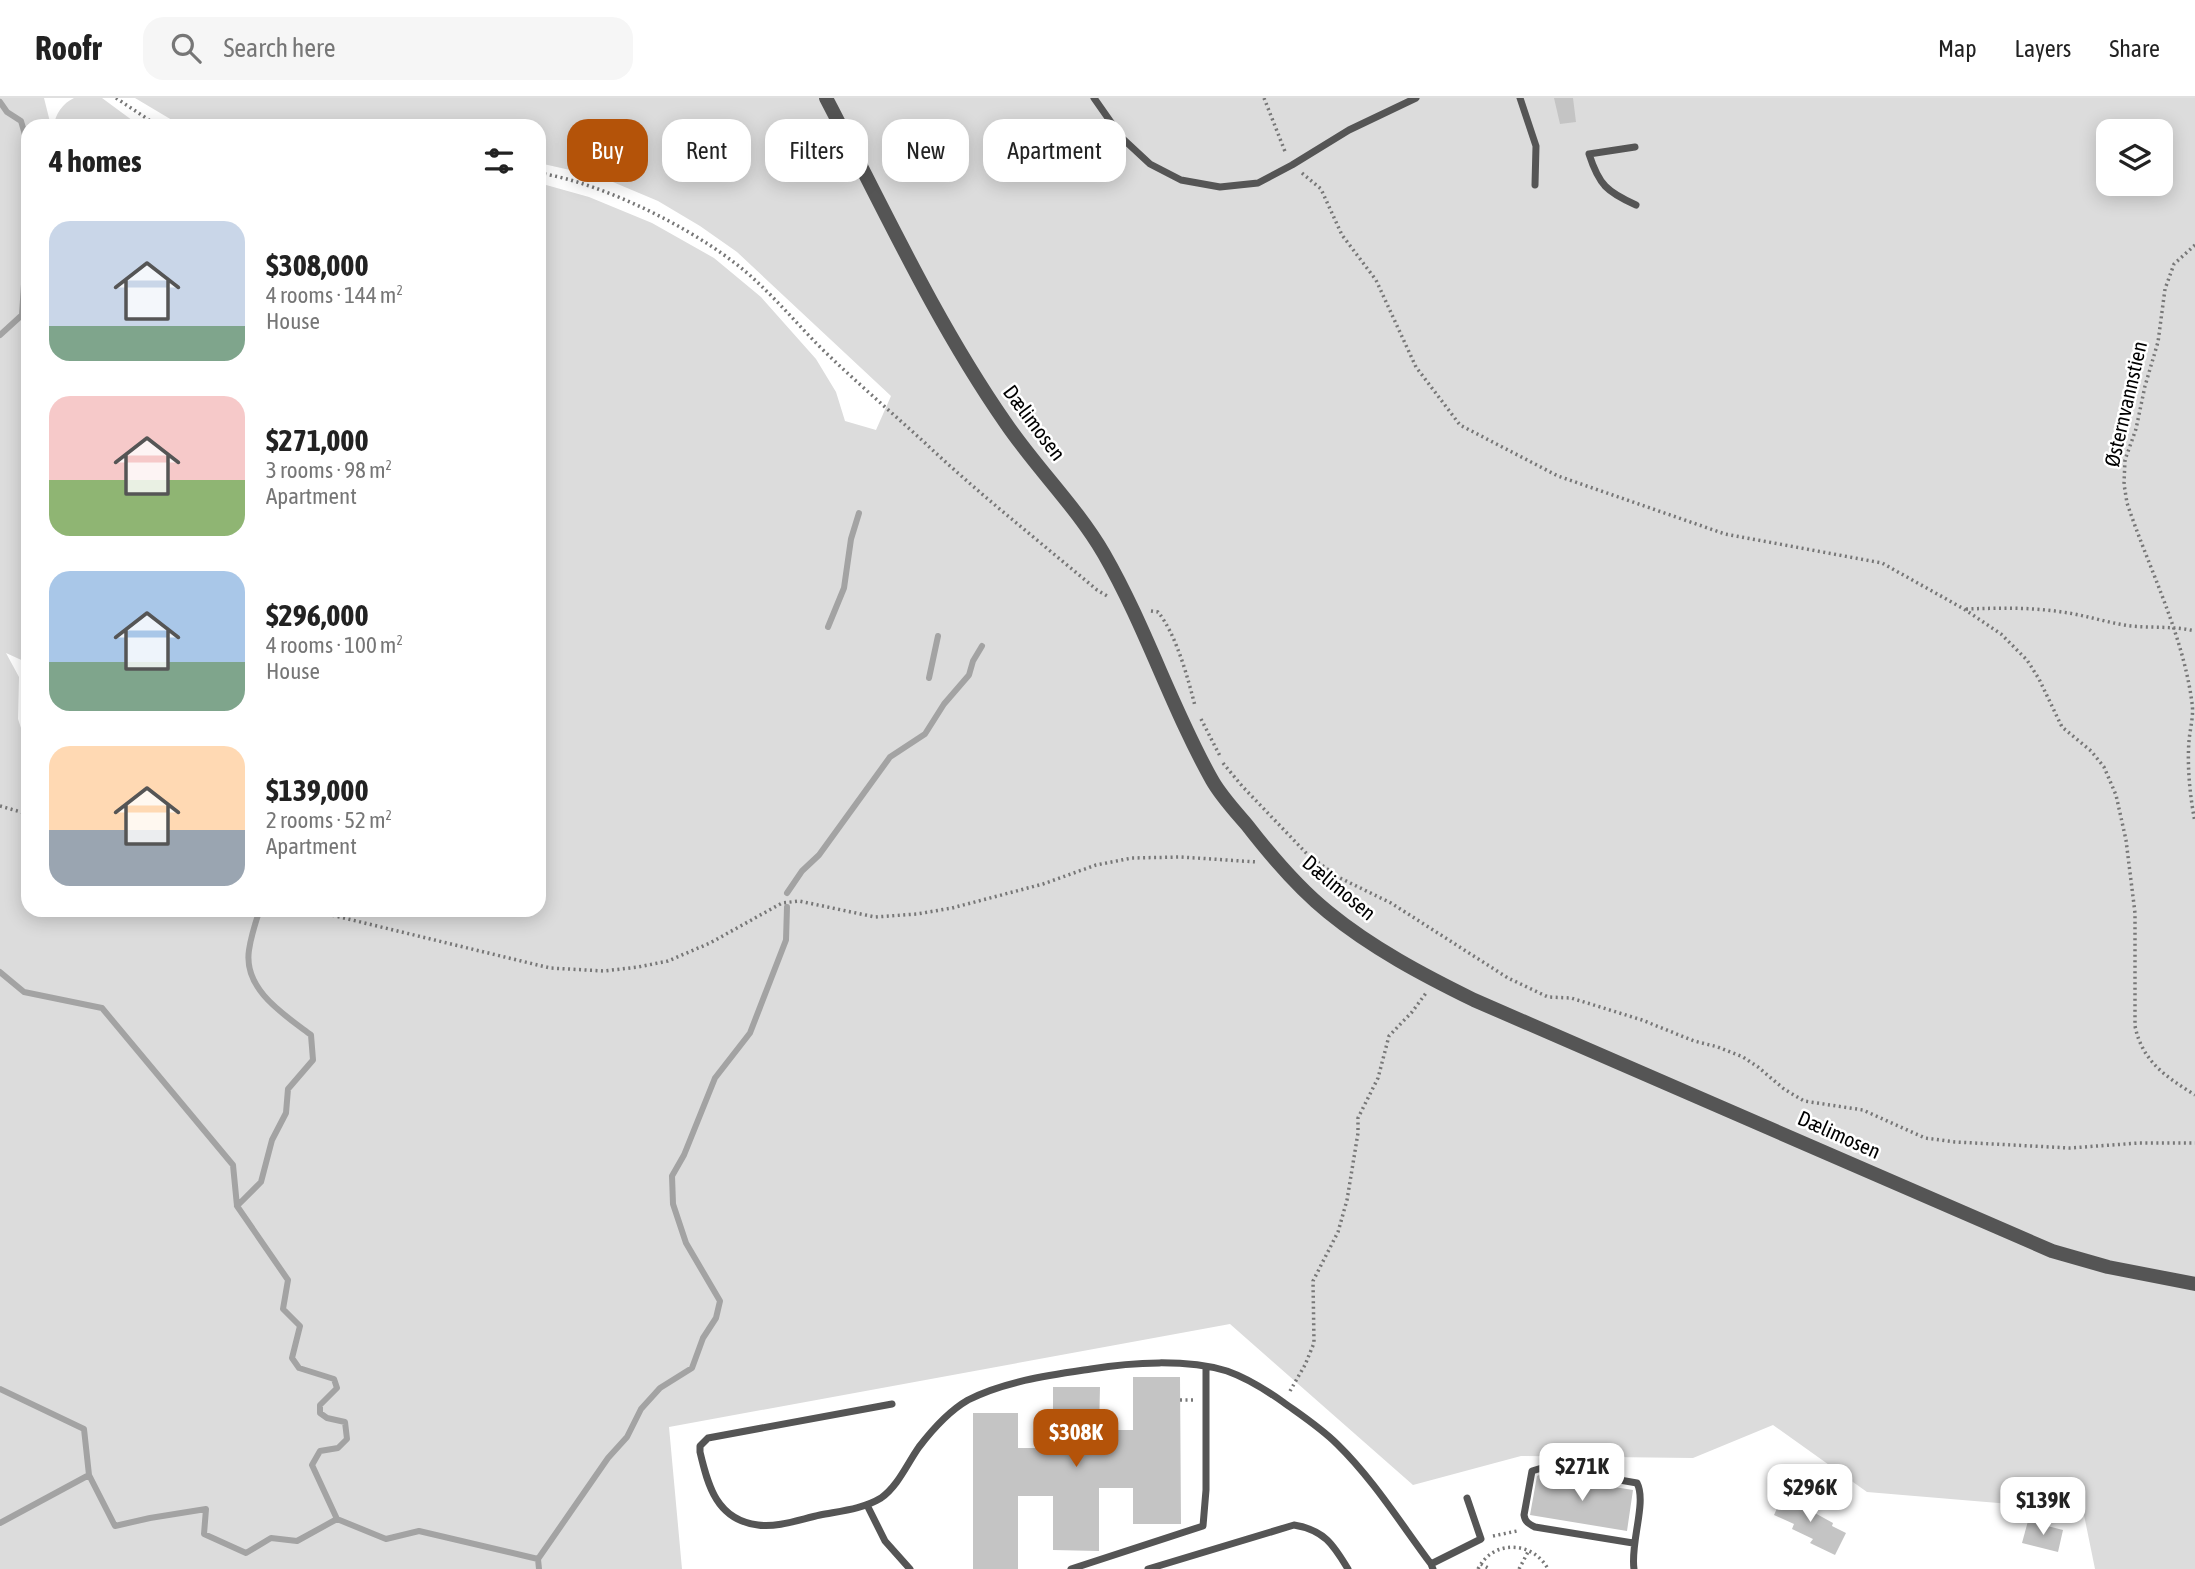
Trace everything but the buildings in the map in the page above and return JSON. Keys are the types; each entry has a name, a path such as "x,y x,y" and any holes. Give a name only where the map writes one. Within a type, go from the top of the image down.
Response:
{"street":[{"name":"Dælimosen","path":"826,98 954,344 1006,424 1066,499 1104,553 1213,783 1276,863 1328,912 1383,951 1474,1000 2052,1251 2108,1267 2195,1284"}],"lane":[{"path":"1094,98 1122,138 1150,164 1181,180 1220,187 1258,183 1292,166 1349,130 1416,98"},
{"path":"1520,98 1536,146 1535,185"},
{"path":"1634,147 1589,154 1596,176 1604,187 1619,198 1636,205"},
{"path":"892,1405 714,1437 703,1442 700,1446 704,1466 714,1496 729,1513 757,1525 772,1525 867,1504 881,1498 890,1489 941,1422 969,1400 1056,1374 1138,1364 1206,1367 1229,1372 1262,1388 1312,1422 1357,1465 1432,1567 1481,1539 1467,1498"},
{"path":"1071,1569 1203,1526 1206,1490 1206,1367"},
{"path":"1633,1543 1535,1527 1525,1520 1532,1471 1545,1467 1637,1483 1641,1496 1633,1543 1634,1569"},
{"path":"867,1504 884,1541 910,1569"},
{"path":"1148,1569 1294,1525 1308,1527 1322,1534 1333,1545 1348,1569"}],"path":[{"path":"116,98 148,119"},
{"path":"1264,98 1292,166 1321,189 1342,235 1376,281 1416,367 1460,425 1558,476 1725,534 1882,563 1964,609 2001,634 2027,660 2062,727 2091,751 2104,767 2116,795 2126,840 2134,913 2135,1026 2138,1041 2147,1059 2177,1084 2195,1094"},
{"path":"546,175 587,186 666,219 708,245 754,279 823,349 990,501 1097,590 1132,611 1158,612 1183,664 1195,708"},
{"name":"Østernvannstien","path":"2195,245 2174,264 2165,289 2158,342 2136,429 2125,460 2124,484 2127,503 2173,627 2192,703 2189,757 2195,822"},
{"path":"1964,609 2039,609 2133,626 2173,627 2195,631"},
{"path":"1201,718 1224,764 1309,856 1340,878 1391,903 1508,978 1548,997 1584,1002 1718,1047 1743,1057 1804,1101 1863,1110 1925,1138 2048,1148 2195,1143"},
{"path":"0,806 21,812"},
{"path":"340,917 550,968 604,971 668,961 710,943 790,901 875,917 917,914 952,908 1043,884 1096,865 1132,858 1181,857 1276,863"},
{"path":"1283,1402 1306,1365 1314,1343 1313,1281 1338,1232 1347,1200 1358,1118 1378,1078 1389,1036 1412,1012 1433,980"},
{"path":"1481,1539 1535,1527"},
{"path":"1490,1569 1479,1567 1490,1553 1509,1547 1542,1559 1548,1569"},
{"path":"1519,1569 1528,1552"}],"shaded area":[{"path":"0,98 44,98 49,119 21,119 21,660 6,653 19,677 21,917 546,917 546,185 589,197 652,223 714,258 761,297 816,359 836,392 845,421 876,430 891,396 737,252 658,201 613,182 648,182 648,119 567,119 567,169 546,165 546,119 170,119 135,98 2195,98 2195,1569 2095,1569 2083,1510 1867,1492 1773,1425 1693,1458 1521,1456 1413,1485 1230,1324 669,1427 682,1569 0,1569"},
{"path":"74,98 102,98 130,119 56,119 66,103"}],"waterway":[{"path":"0,102 7,112 21,121"},
{"path":"0,335 21,316"},
{"path":"828,627 844,588 851,539 859,513"},
{"path":"929,678 938,636"},
{"path":"787,893 802,871 819,855 890,757 925,734 944,704 969,675 982,646"},
{"path":"538,1559 608,1458 627,1437 641,1409 660,1388 692,1368 703,1338 716,1318 720,1301 686,1243 673,1204 672,1176 684,1155 715,1078 750,1033 786,940 787,907"},
{"path":"237,1206 261,1182 272,1140 286,1113 288,1089 313,1060 311,1035 277,1009 252,977 249,950 257,917"},
{"path":"0,972 24,992 102,1008 233,1165 237,1206 288,1280 283,1309 300,1326 292,1358 299,1368 334,1379 337,1388 320,1405 320,1413 327,1418 345,1422 347,1439 338,1448 320,1451 312,1465 337,1519"},
{"path":"0,1389 84,1429 89,1475 115,1526 206,1509 204,1534 246,1553 271,1538 297,1541 337,1519 386,1539 419,1531 538,1559 539,1569"},
{"path":"0,1523 89,1475"}]}
